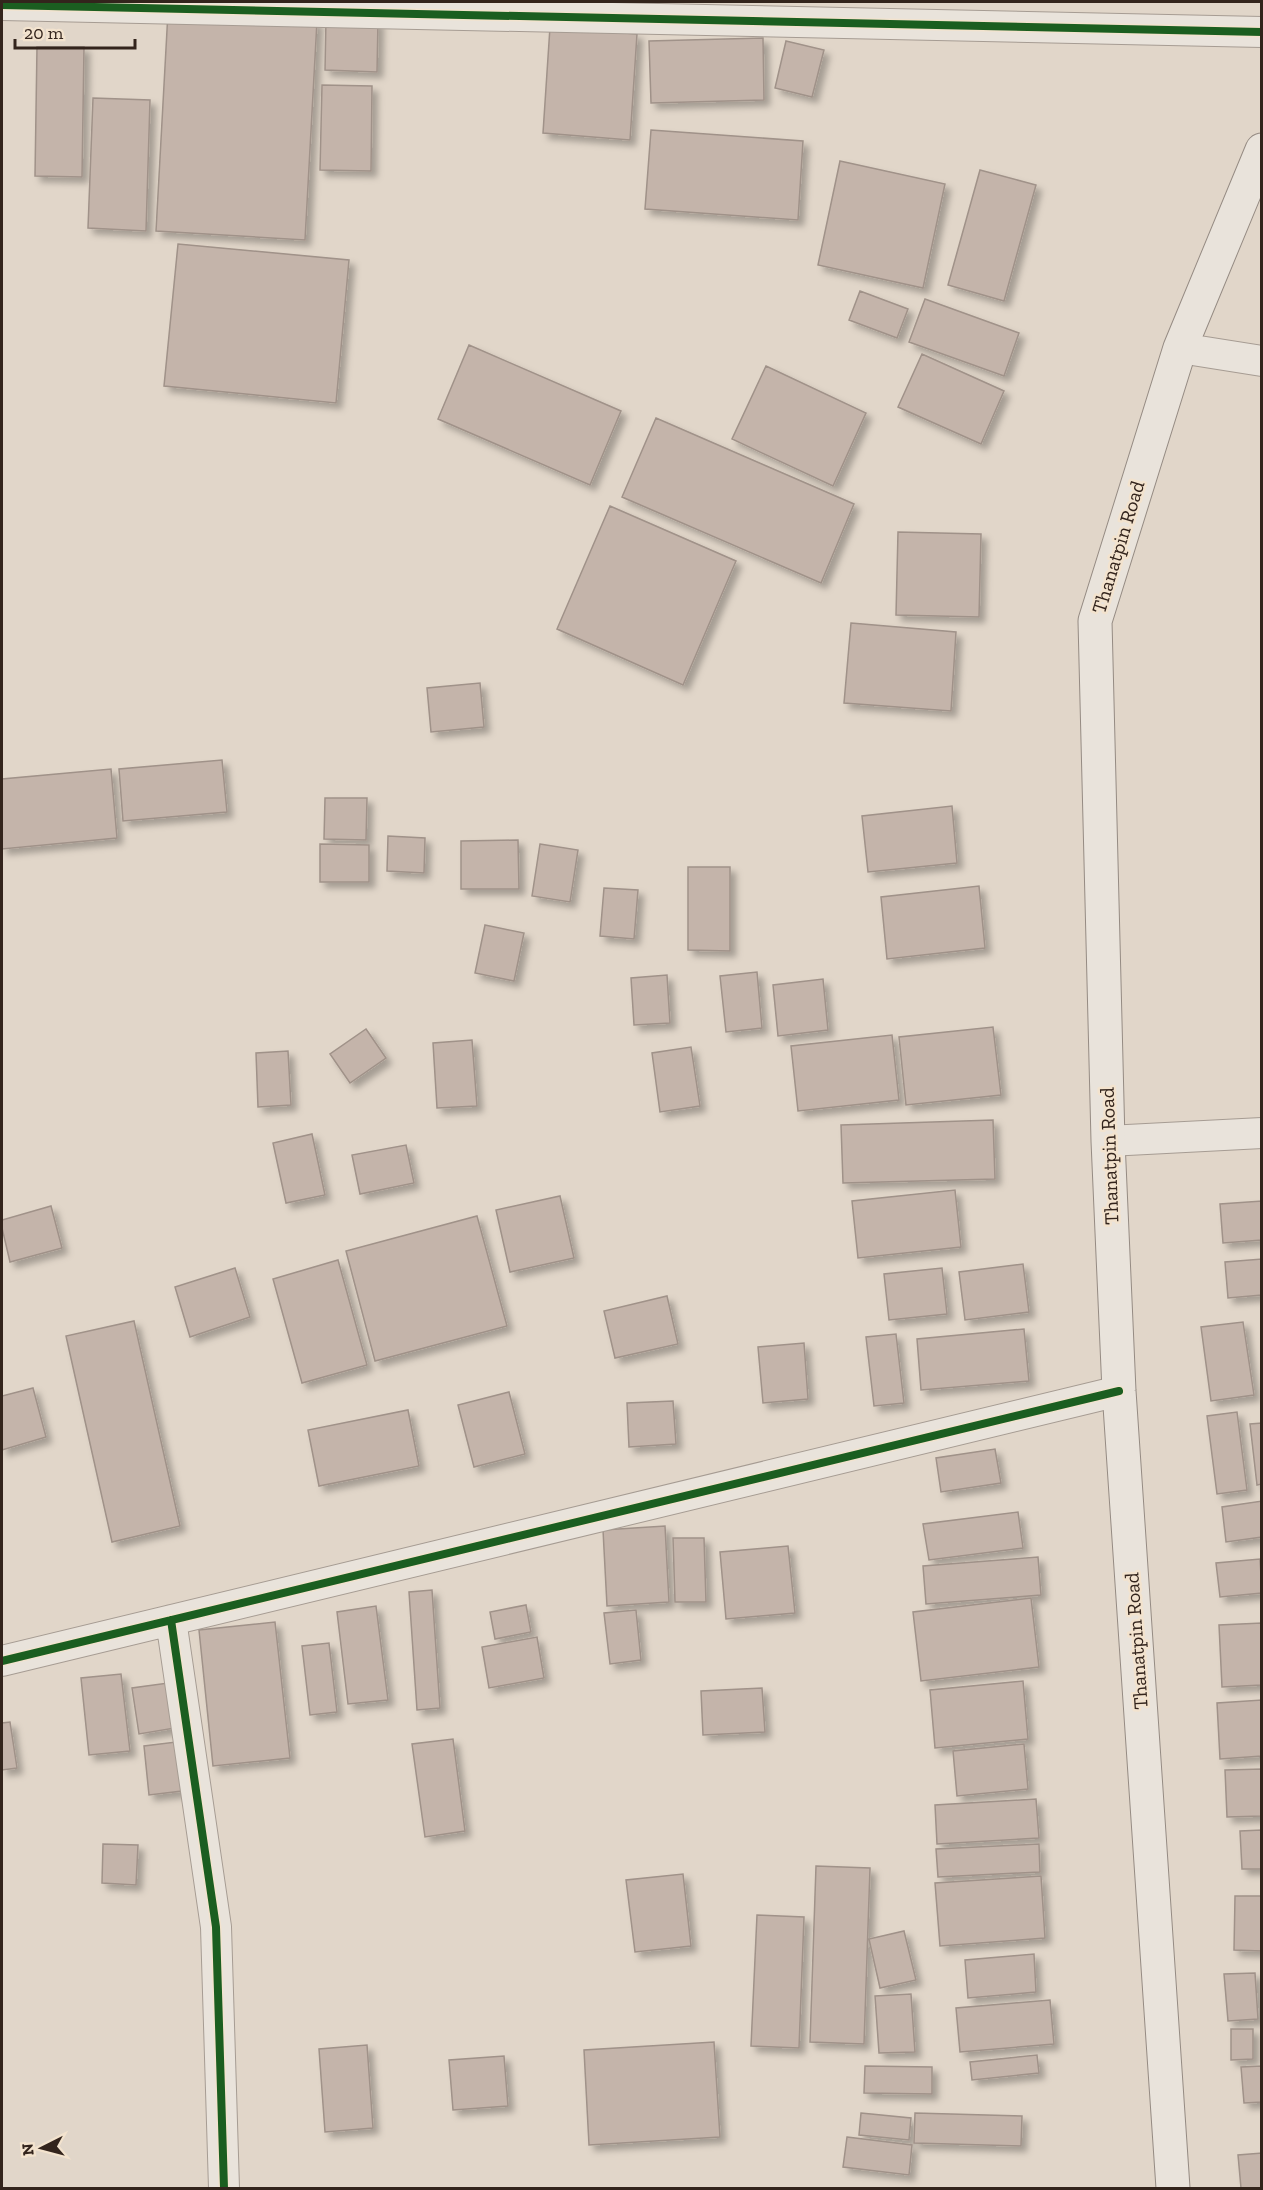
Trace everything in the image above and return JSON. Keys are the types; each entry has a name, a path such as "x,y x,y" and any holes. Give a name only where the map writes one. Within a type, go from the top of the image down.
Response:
{"main road":[{"name":"Thanatpin Road","path":"1173,2188 1119,1391 1108,1141 1095,621 1180,348 1262,150"}],"street":[{"path":"2,4 1262,32"},
{"path":"1180,348 1262,361"},
{"path":"1108,1141 1262,1132"},
{"path":"2,1661 1119,1391"},
{"path":"171,1620 216,1927 224,2188"}],"building":[{"path":"168,12 317,21 305,240 156,231"},
{"path":"326,19 378,21 377,72 325,70"},
{"path":"550,27 637,34 630,140 543,133"},
{"path":"763,38 764,100 651,103 649,41"},
{"path":"786,41 824,50 812,97 775,88"},
{"path":"37,47 84,47 82,177 35,176"},
{"path":"322,85 372,86 371,171 320,170"},
{"path":"93,98 150,100 146,231 88,228"},
{"path":"651,130 803,141 798,220 645,209"},
{"path":"840,161 945,184 923,288 818,265"},
{"path":"980,170 1036,185 1004,301 948,285"},
{"path":"178,244 349,260 336,403 164,386"},
{"path":"860,291 908,309 897,338 849,320"},
{"path":"925,299 1019,333 1004,376 909,342"},
{"path":"469,345 621,411 590,485 438,419"},
{"path":"922,354 1004,391 981,444 898,407"},
{"path":"766,366 866,413 833,486 732,439"},
{"path":"656,418 854,504 821,583 622,497"},
{"path":"610,506 736,561 683,685 557,629"},
{"path":"898,532 981,534 979,617 896,615"},
{"path":"851,623 956,632 951,711 844,703"},
{"path":"480,683 484,727 431,732 427,688"},
{"path":"222,760 227,812 123,821 119,769"},
{"path":"111,769 117,838 2,849 2,779"},
{"path":"325,798 367,798 366,840 324,839"},
{"path":"952,806 957,863 868,872 862,816"},
{"path":"388,836 425,838 424,873 387,871"},
{"path":"518,840 519,889 461,889 461,841"},
{"path":"320,844 369,845 369,882 320,882"},
{"path":"540,844 578,850 570,902 532,896"},
{"path":"688,867 730,867 730,951 688,950"},
{"path":"979,886 985,948 887,959 881,897"},
{"path":"604,888 638,890 634,939 600,936"},
{"path":"485,925 524,933 514,981 475,973"},
{"path":"757,972 762,1028 726,1032 720,976"},
{"path":"667,975 670,1023 634,1025 631,978"},
{"path":"823,979 828,1030 778,1036 773,985"},
{"path":"993,1027 1001,1095 906,1105 899,1037"},
{"path":"366,1029 386,1058 350,1083 330,1054"},
{"path":"892,1035 899,1100 798,1111 791,1046"},
{"path":"472,1040 477,1106 437,1108 433,1043"},
{"path":"691,1047 700,1106 660,1112 652,1053"},
{"path":"288,1051 291,1105 258,1107 256,1053"},
{"path":"993,1120 995,1179 843,1183 841,1125"},
{"path":"312,1134 325,1195 286,1203 273,1143"},
{"path":"406,1145 414,1183 360,1194 352,1155"},
{"path":"955,1190 961,1247 858,1258 852,1201"},
{"path":"560,1196 574,1258 510,1272 496,1210"},
{"path":"1262,1201 1262,1240 1223,1243 1220,1204"},
{"path":"51,1206 62,1248 10,1262 2,1220"},
{"path":"477,1216 507,1326 375,1361 346,1251"},
{"path":"1262,1259 1262,1295 1228,1298 1225,1262"},
{"path":"338,1260 367,1365 302,1383 273,1279"},
{"path":"1023,1264 1029,1312 965,1320 959,1272"},
{"path":"235,1268 250,1317 190,1337 175,1287"},
{"path":"942,1268 947,1314 889,1320 884,1274"},
{"path":"667,1296 678,1344 615,1358 604,1311"},
{"path":"134,1321 180,1526 112,1542 66,1336"},
{"path":"1243,1322 1254,1395 1211,1401 1201,1327"},
{"path":"1024,1329 1029,1381 921,1390 917,1339"},
{"path":"896,1334 904,1403 874,1406 866,1337"},
{"path":"804,1343 808,1399 763,1403 758,1347"},
{"path":"33,1388 46,1437 2,1450 2,1396"},
{"path":"509,1392 525,1454 474,1467 458,1405"},
{"path":"673,1401 676,1444 629,1447 627,1403"},
{"path":"408,1410 419,1466 319,1486 308,1430"},
{"path":"1237,1412 1247,1490 1217,1494 1207,1416"},
{"path":"1262,1423 1262,1484 1257,1485 1250,1424"},
{"path":"995,1449 1001,1483 941,1492 936,1458"},
{"path":"1262,1501 1262,1537 1226,1542 1222,1507"},
{"path":"1018,1512 1023,1548 929,1560 923,1524"},
{"path":"665,1526 669,1602 607,1606 603,1530"},
{"path":"673,1538 704,1538 706,1602 675,1602"},
{"path":"788,1546 795,1613 726,1619 720,1552"},
{"path":"1038,1557 1041,1595 926,1604 923,1566"},
{"path":"1260,1559 1262,1593 1220,1597 1216,1563"},
{"path":"432,1590 440,1708 417,1710 409,1592"},
{"path":"1031,1598 1039,1667 921,1681 913,1612"},
{"path":"526,1605 531,1632 495,1639 490,1612"},
{"path":"376,1606 388,1700 348,1704 337,1612"},
{"path":"636,1610 641,1660 610,1664 604,1613"},
{"path":"275,1622 290,1758 213,1766 199,1630"},
{"path":"1262,1623 1262,1685 1222,1687 1219,1625"},
{"path":"537,1637 544,1678 489,1688 482,1647"},
{"path":"329,1643 337,1712 310,1715 302,1646"},
{"path":"121,1674 130,1751 89,1755 81,1678"},
{"path":"1023,1681 1028,1739 935,1748 930,1690"},
{"path":"168,1683 175,1728 139,1734 132,1688"},
{"path":"762,1688 765,1732 703,1735 701,1691"},
{"path":"1262,1700 1262,1756 1220,1759 1217,1703"},
{"path":"10,1722 17,1768 2,1770 2,1723"},
{"path":"453,1739 465,1831 425,1837 412,1744"},
{"path":"176,1742 182,1791 149,1795 144,1746"},
{"path":"1024,1744 1028,1789 957,1796 953,1751"},
{"path":"1262,1769 1262,1816 1227,1817 1225,1770"},
{"path":"1036,1799 1039,1838 937,1844 935,1805"},
{"path":"1262,1830 1262,1869 1242,1869 1240,1831"},
{"path":"103,1844 138,1845 136,1885 102,1883"},
{"path":"1039,1844 1040,1872 938,1877 936,1849"},
{"path":"816,1866 870,1868 864,2044 810,2042"},
{"path":"683,1874 691,1946 635,1952 626,1880"},
{"path":"1041,1876 1045,1938 940,1946 935,1883"},
{"path":"1235,1896 1262,1896 1262,1951 1234,1950"},
{"path":"757,1915 804,1917 799,2048 751,2046"},
{"path":"904,1931 916,1980 880,1988 869,1939"},
{"path":"1034,1954 1036,1992 968,1998 965,1960"},
{"path":"1255,1973 1258,2019 1228,2021 1224,1974"},
{"path":"911,1994 915,2052 879,2053 875,1996"},
{"path":"1050,2000 1054,2044 960,2052 956,2008"},
{"path":"1231,2029 1253,2029 1253,2059 1231,2060"},
{"path":"714,2042 720,2137 589,2145 584,2050"},
{"path":"367,2045 373,2128 325,2132 319,2049"},
{"path":"1037,2055 1039,2073 972,2080 970,2062"},
{"path":"504,2056 508,2106 453,2110 449,2060"},
{"path":"865,2066 932,2067 932,2094 864,2093"},
{"path":"1262,2066 1262,2102 1244,2103 1241,2067"},
{"path":"861,2113 911,2118 909,2140 859,2135"},
{"path":"915,2113 1022,2116 1021,2146 914,2143"},
{"path":"847,2137 912,2145 909,2175 843,2167"},
{"path":"1262,2153 1262,2188 1241,2188 1238,2155"}],"cycle path":[{"path":"2,5 1262,32"},
{"path":"2,1661 1119,1391"},
{"path":"171,1620 216,1927 224,2188"}]}
